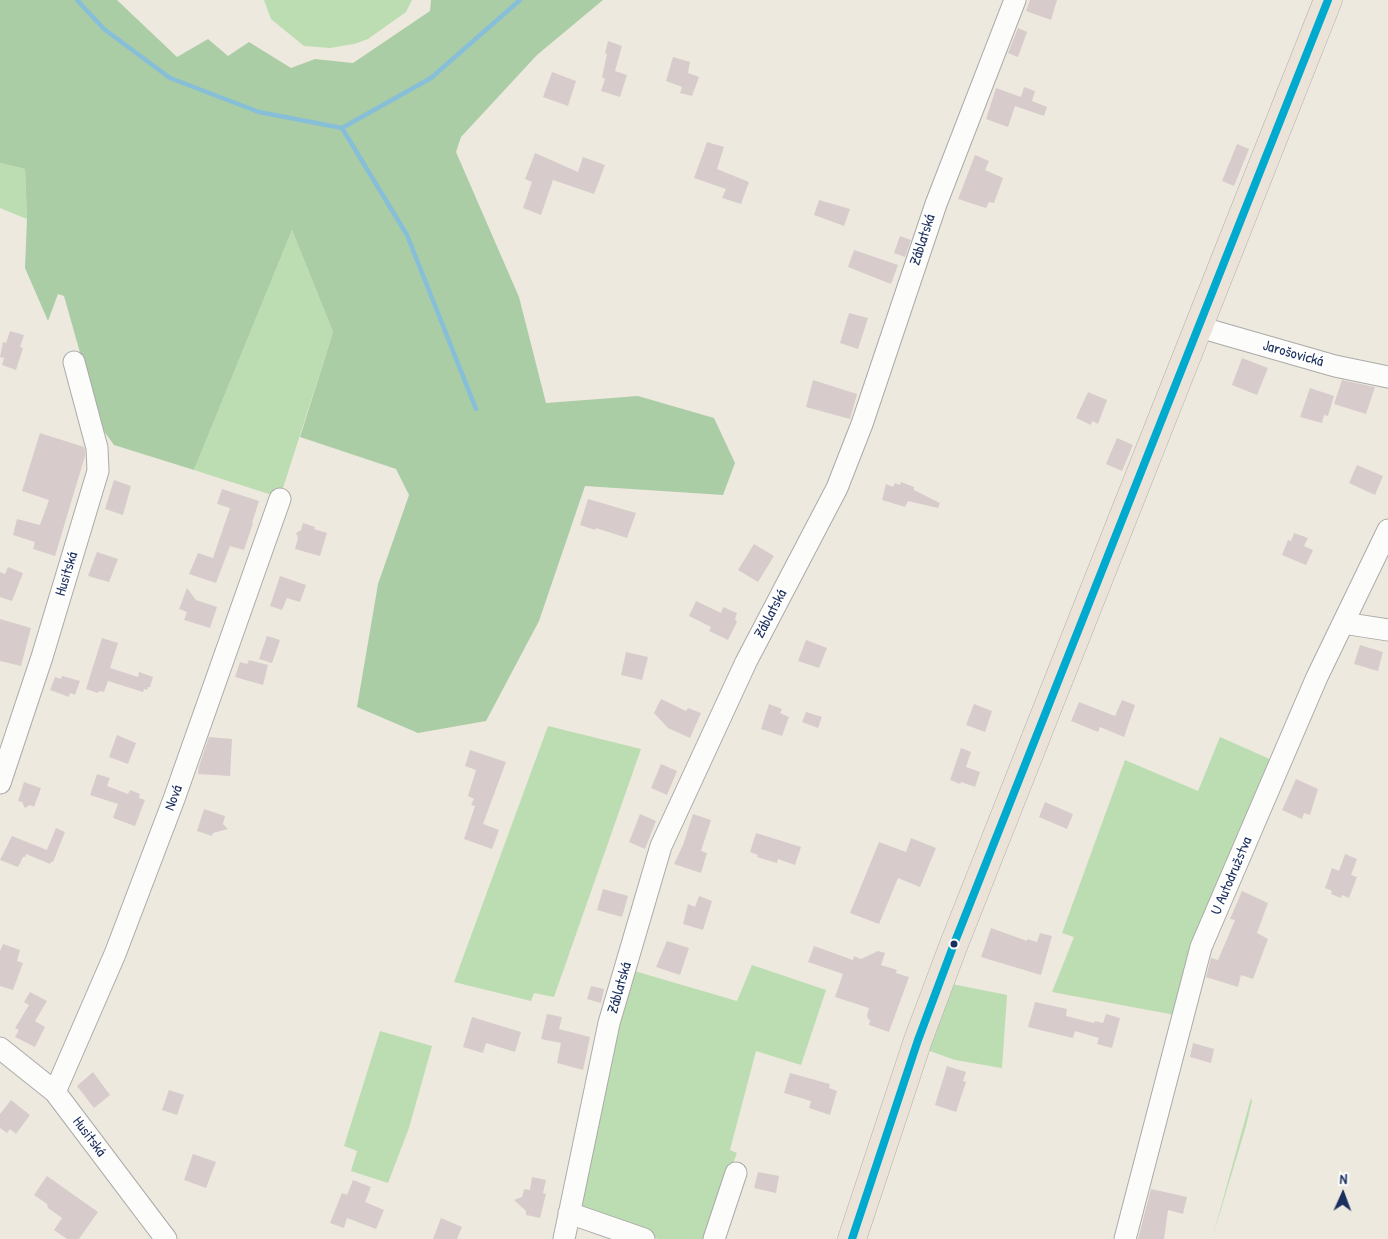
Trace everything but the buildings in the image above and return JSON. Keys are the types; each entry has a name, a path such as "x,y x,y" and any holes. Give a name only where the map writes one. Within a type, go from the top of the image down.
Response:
{"main road":[{"path":"852,1239 927,1015 1328,0"}],"street":[{"name":"Záblatská","path":"564,1239 610,1023 661,846 746,662 837,488 862,424 936,204 1015,0"},
{"name":"Jarošovická","path":"1199,327 1335,366 1388,377"},
{"name":"Husitská","path":"0,783 42,657 98,471 97,448 74,362"},
{"name":"Nová","path":"55,1092 115,954 174,799 280,499"},
{"name":"U Autodružstva","path":"1125,1239 1201,948 1317,677 1388,530"},
{"path":"1344,623 1388,630"},
{"name":"Husitská","path":"0,1048 55,1092 166,1239"},
{"path":"714,1239 736,1172"},
{"path":"570,1213 644,1239"}],"green space":[{"path":"0,0 117,0 177,57 208,39 228,56 249,42 291,68 315,59 353,63 430,11 431,0 603,0 537,55 461,137 456,152 519,297 546,403 638,396 714,418 735,463 723,495 585,486 539,621 486,721 418,733 357,707 378,584 409,495 396,469 300,437 333,332 292,230 194,470 114,445 101,427 64,296 58,294 48,321 25,268 27,219 25,169 0,163"},
{"path":"264,0 412,0 406,12 368,39 354,44 330,48 304,46 271,19"},
{"path":"0,163 25,169 27,219 0,208"},
{"path":"292,230 333,332 283,488 275,488 272,495 194,470"},
{"path":"548,726 641,749 554,997 534,993 531,1001 454,982"},
{"path":"1220,737 1272,760 1175,1015 1052,992 1074,937 1062,933 1125,760 1198,791"},
{"path":"752,965 826,990 801,1065 756,1051 730,1150 737,1153 706,1239 658,1239 583,1214 578,1205 631,970 737,1001"},
{"path":"952,984 1007,995 1002,1068 955,1060 927,1050"},
{"path":"380,1031 432,1046 409,1128 388,1183 351,1171 357,1151 344,1146"},
{"path":"1251,1098 1252,1101 1246,1126 1212,1239"}],"waterway":[{"path":"77,0 104,29 170,78 259,112 342,128 431,78 520,0"},
{"path":"342,128 407,235 476,409"}],"transit line":[{"path":"852,1239 918,1040 954,944 1328,0"}]}
